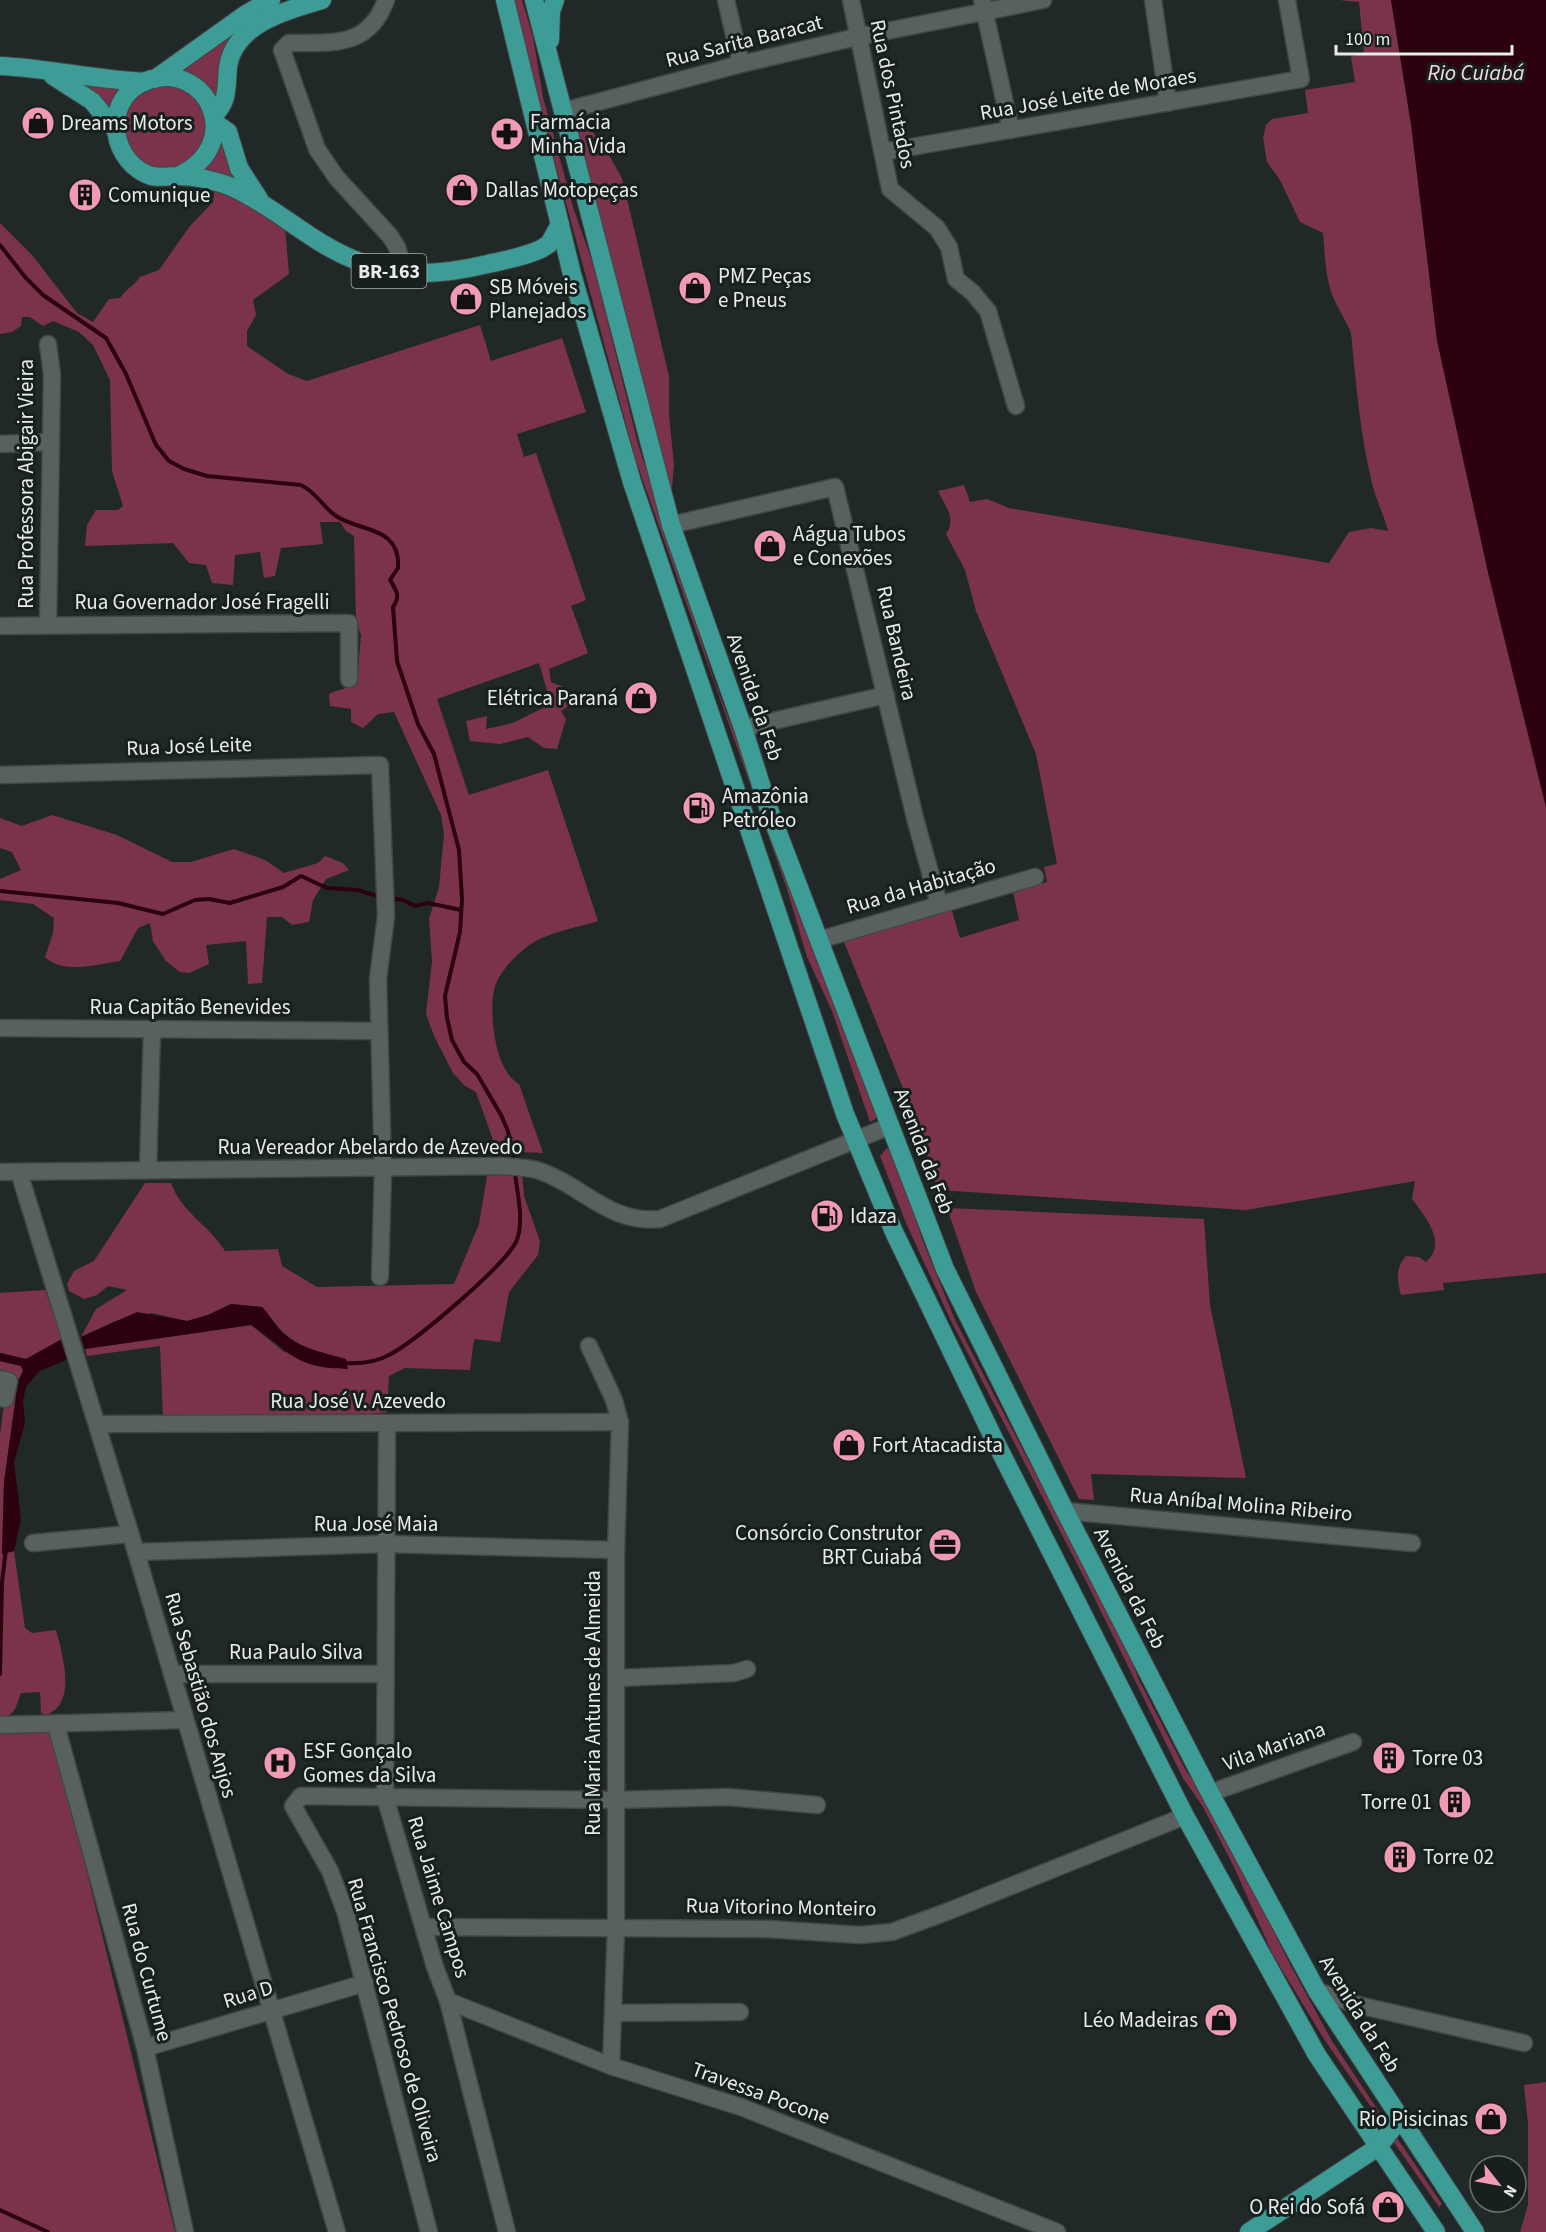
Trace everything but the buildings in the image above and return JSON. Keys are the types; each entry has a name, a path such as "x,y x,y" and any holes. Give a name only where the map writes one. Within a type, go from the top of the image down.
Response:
{"main road":[{"path":"115,129 117,113 124,98 246,14 271,0"},
{"path":"178,176 192,170 203,160 211,146 215,119 224,104 230,58 243,37 285,10 322,0"},
{"path":"505,0 572,274 632,483 783,934 855,1139 894,1232 993,1437 1185,1815 1317,2055 1431,2228"},
{"name":"Avenida da Feb","path":"534,0 671,525 743,728 768,807 890,1126 901,1129 907,1137 955,1269 967,1312 1065,1511 1210,1793 1317,1991 1399,2120 1475,2232"},
{"path":"548,0 551,59"},
{"path":"550,27 555,0"},
{"path":"0,66 39,68 93,79 150,80"},
{"path":"39,68 86,96 115,129"},
{"name":"BR-163","path":"150,80 166,77 182,80 197,88 208,101 215,119 228,132 238,168 264,206"},
{"name":"BR-163","path":"115,129 117,144 124,157 135,168 148,175 163,178 178,176 222,184 264,206 351,258 372,267 405,273 452,272 530,254 549,244 560,224"},
{"path":"530,254 558,260 572,274"},
{"path":"1249,2232 1378,2147 1399,2120"}],"street":[{"path":"386,0 378,16 354,39 289,44 282,50 317,149 336,177 390,236 397,247 405,273"},
{"path":"726,0 741,64"},
{"name":"Rua dos Pintados","path":"850,0 890,189 938,228 949,247 956,279 973,293 988,311 1016,406"},
{"name":"Rua Sarita Baracat","path":"564,111 741,64 983,7 1043,0"},
{"path":"1153,0 1168,102"},
{"name":"Rua José Leite de Moraes","path":"883,152 1301,80 1287,0"},
{"path":"983,7 1011,130"},
{"name":"Rua Professora Abigair Vieira","path":"48,344 52,375 48,625"},
{"path":"0,444 51,442"},
{"name":"Rua Bandeira","path":"671,525 831,486 835,487 939,904"},
{"name":"Rua Governador José Fragelli","path":"0,626 349,623 349,679"},
{"path":"743,728 886,695"},
{"name":"Rua José Leite","path":"0,775 380,765 385,898 378,979 379,1031"},
{"name":"Rua da Habitação","path":"819,940 1035,877"},
{"name":"Rua Capitão Benevides","path":"0,1028 379,1031"},
{"path":"148,1170 152,1030"},
{"path":"379,1031 383,1169 380,1277"},
{"name":"Rua Vereador Abelardo de Azevedo","path":"0,1172 500,1166 526,1168 561,1181 623,1216 639,1221 660,1220 890,1126"},
{"name":"Rua Sebastião dos Anjos","path":"19,1172 136,1552 184,1720 338,2232"},
{"name":"Rua Maria Antunes de Almeida","path":"589,1346 614,1400 620,1422 616,1550 618,1678 615,1800 616,1927 611,2066"},
{"path":"0,1379 9,1381 5,1399"},
{"name":"Rua José V. Azevedo","path":"97,1424 620,1422"},
{"name":"Rua Jaime Campos","path":"387,1424 385,1797 448,2001 507,2232"},
{"name":"Rua Aníbal Molina Ribeiro","path":"1065,1511 1412,1543"},
{"path":"33,1543 129,1534"},
{"name":"Rua José Maia","path":"136,1552 385,1544 616,1550"},
{"path":"618,1678 734,1672 747,1669"},
{"name":"Rua Paulo Silva","path":"172,1674 384,1674"},
{"path":"2,1725 184,1720"},
{"name":"Rua do Curtume","path":"56,1725 145,2048 185,2232"},
{"name":"Vila Mariana","path":"1210,1793 1353,1742"},
{"name":"Rua Francisco Pedroso de Oliveira","path":"385,1797 301,1796 293,1806 330,1871 346,1914 429,2232"},
{"path":"385,1797 615,1800 728,1797 817,1805"},
{"name":"Rua Vitorino Monteiro","path":"425,1927 768,1929 860,1935 892,1932 1185,1815"},
{"name":"Rua D","path":"145,2048 365,1983"},
{"path":"1317,1991 1354,2004 1524,2043"},
{"name":"Travessa Pocone","path":"448,2001 611,2066 741,2107 1057,2232"},
{"path":"1338,2026 1354,2004"},
{"path":"614,2013 740,2013"}],"shaded area":[{"path":"511,0 522,0 533,37 543,97 573,207 594,267 638,444 714,680 880,1116 870,1122 832,1011 807,957 787,889 635,458"},
{"path":"1339,0 1391,0 1411,124 1437,340 1488,572 1546,807 1546,1273 1443,1283 1444,1290 1401,1295 1398,1275 1402,1261 1406,1256 1419,1257 1426,1262 1435,1247 1435,1238 1428,1221 1412,1199 1415,1181 1246,1210 938,1190 915,1118 844,942 951,908 960,938 1019,920 1013,892 1047,882 1044,867 1057,864 1036,754 976,611 965,570 946,534 950,517 938,491 964,485 970,502 987,499 1009,508 1329,563 1349,532 1371,528 1388,531 1374,489 1364,446 1351,333 1331,291 1323,233 1300,222 1280,180 1267,162 1263,138 1266,125 1272,119 1308,113 1305,90 1355,82 1351,57 1364,52 1359,2"},
{"path":"235,29 222,53 217,99 178,70"},
{"path":"62,75 126,82 108,113"},
{"path":"165,85 181,88 195,97 204,111 207,127 204,143 195,157 181,166 165,169 149,166 135,157 126,143 123,127 126,111 135,97 149,88"},
{"path":"584,122 602,143 622,178 669,376 669,414 674,465 672,488 669,493 577,129"},
{"path":"221,135 237,181 204,172 202,167"},
{"path":"215,187 236,196 285,227 289,274 253,300 256,315 247,331 247,346 288,374 307,381 480,325 491,361 562,338 586,412 517,434 524,457 536,453 586,600 571,606 588,653 549,669 551,682 563,687 570,705 561,711 566,719 557,749 544,748 528,737 500,744 470,741 466,721 487,716 486,729 513,723 551,704 539,663 437,699 469,795 548,770 598,921 553,934 528,946 507,966 494,990 493,1027 499,1055 504,1067 519,1084 543,1153 497,1151 476,1092 465,1086 453,1073 434,1036 426,1014 432,961 429,919 439,887 444,834 441,815 394,712 378,714 363,728 351,722 351,709 330,706 329,694 357,683 361,635 356,621 354,536 346,531 340,522 320,522 323,544 281,548 275,576 264,578 260,552 235,555 233,585 212,583 206,565 189,563 173,543 85,546 87,525 96,510 118,510 123,506 112,471 110,380 93,345 79,332 53,321 43,326 30,317 22,317 21,326 12,332 0,334 0,223 32,255 77,313 93,322 109,299 120,298 140,277 159,270 190,226 213,202"},
{"path":"52,815 117,835 172,862 191,862 234,849 265,860 284,873 318,863 325,856 343,863 349,870 326,879 313,900 309,922 292,925 282,917 267,917 262,983 248,984 246,941 206,945 209,964 189,973 180,972 166,961 153,941 150,923 138,928 120,961 81,967 62,966 45,957 53,933 54,918 33,904 0,900 0,879 21,870 12,852 0,848 0,818 22,826"},
{"path":"887,1148 894,1153 922,1239 955,1320 1129,1653 1139,1680 1185,1769 1210,1806 1292,1968 1332,2041 1387,2124 1385,2127 1324,2039 1273,1955 1234,1867 1203,1807 1183,1778 1087,1583 951,1321 906,1223 880,1156"},
{"path":"522,1172 524,1196 540,1241 538,1255 509,1292 500,1342 474,1339 470,1370 405,1368 389,1376 387,1412 354,1416 163,1418 160,1346 87,1356 85,1349 251,1325 284,1352 346,1359 313,1350 298,1343 281,1330 262,1307 231,1304 208,1315 187,1321 152,1313 115,1321 81,1337 96,1309 127,1290 108,1286 97,1295 84,1299 69,1291 67,1284 74,1271 94,1261 145,1183 171,1183 181,1202 225,1251 278,1249 282,1266 317,1287 454,1284 479,1224 487,1176"},
{"path":"947,1208 1204,1219 1210,1305 1246,1478 1091,1474 1094,1500 1079,1499 976,1292"},
{"path":"45,1290 62,1339 26,1359 0,1353 0,1293"},
{"path":"0,1361 21,1366 23,1371 18,1381 4,1482 2,1554 14,1551 25,1628 32,1633 56,1630 64,1664 65,1689 62,1700 56,1709 46,1715 41,1713 40,1692 21,1693 12,1713 0,1717 0,1435 8,1373 0,1369"},
{"path":"0,1730 52,1730 175,2232 0,2232"},
{"path":"1546,2082 1546,2232 1520,2232 1525,2214 1528,2214 1528,2124 1524,2085"},
{"path":"1397,2138 1442,2204 1439,2207 1393,2141"}],"water":[{"name":"Rio Cuiabá","path":"1391,0 1546,0 1546,807 1488,572 1437,340 1411,124"},
{"path":"231,1304 262,1307 280,1330 290,1338 313,1350 346,1359 348,1369 315,1366 304,1362 285,1351 251,1325 85,1349 81,1337 137,1312 187,1321 208,1315"},
{"path":"62,1339 68,1359 38,1372 26,1387 23,1400 25,1423 14,1462 21,1520 14,1551 2,1554 4,1482 18,1381 23,1371 21,1366 0,1361 0,1353 26,1359"}],"waterway":[{"path":"0,245 25,277 43,295 106,338 126,374 156,445 169,461 184,469 207,476 301,485 336,516 377,532 393,544 397,554 398,568 390,580 397,596 393,607 397,661 418,724 434,754 459,850 462,899 460,932 445,996 447,1018 452,1040 464,1062 477,1074 501,1115 508,1131 514,1163"},
{"path":"0,891 118,903 163,914 195,900 209,899 230,903 283,887 301,876 327,888 358,890 380,897"},
{"path":"390,898 403,900 415,906 428,903 461,910"},
{"path":"344,1363 361,1363 379,1359 402,1347 458,1303 508,1253 516,1242 520,1226 515,1173"},
{"path":"0,1674 2,1582 6,1549"},
{"path":"0,2210 48,2232"}],"place":[{"name":"Dreams Motors","path":"38,123"},
{"name":"Farmácia Minha Vida","path":"507,134"},
{"name":"Dallas Motopeças","path":"462,190"},
{"name":"Comunique","path":"85,195"},
{"name":"PMZ Peças e Pneus","path":"695,288"},
{"name":"SB Móveis Planejados","path":"466,299"},
{"name":"Aágua Tubos e Conexões","path":"770,546"},
{"name":"Elétrica Paraná","path":"641,698"},
{"name":"Amazônia Petróleo","path":"699,808"},
{"name":"Idaza","path":"827,1216"},
{"name":"Fort Atacadista","path":"849,1445"},
{"name":"Consórcio Construtor BRT Cuiabá","path":"945,1545"},
{"name":"Torre 03","path":"1389,1758"},
{"name":"ESF Gonçalo Gomes da Silva","path":"280,1763"},
{"name":"Torre 01","path":"1455,1802"},
{"name":"Torre 02","path":"1400,1857"},
{"name":"Léo Madeiras","path":"1221,2020"},
{"name":"Rio Pisicinas","path":"1491,2119"},
{"name":"O Rei do Sofá","path":"1388,2207"}]}
